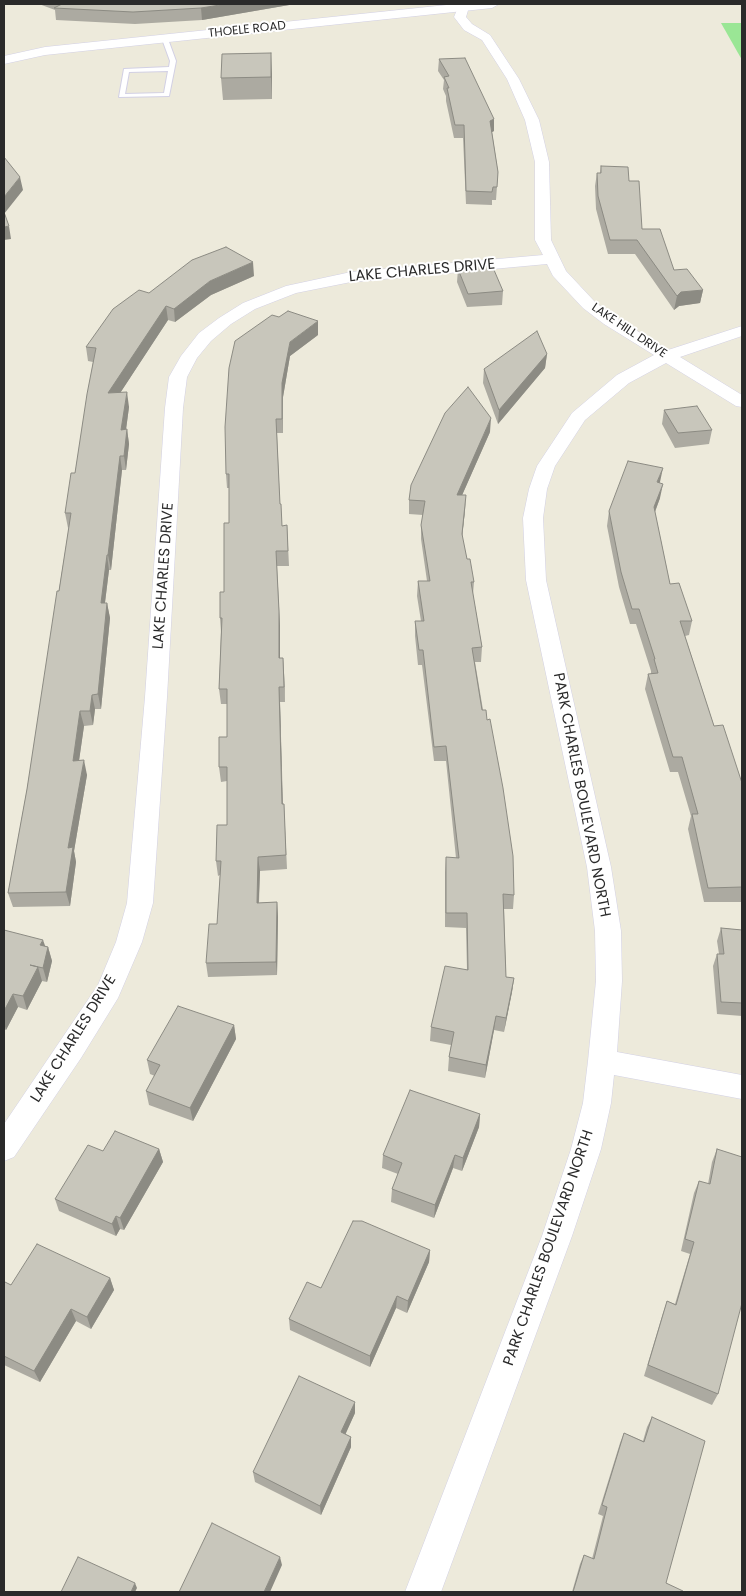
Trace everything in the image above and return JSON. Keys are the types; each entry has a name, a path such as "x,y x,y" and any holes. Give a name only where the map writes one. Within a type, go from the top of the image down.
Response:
{"main road":[{"name":"THOELE ROAD","path":"4,60 45,51 462,5 492,4"}],"street":[{"name":"LAKE HILL DRIVE","path":"486,38 468,27 460,17 462,5 480,18 484,26 486,38 513,79 532,120 542,162 543,240 559,273 590,305 610,321 742,402"},
{"name":"LAKE CHARLES DRIVE","path":"4,1148 71,1050 109,990 130,942 140,902 146,852 174,408 178,377 189,356 205,337 225,320 249,306 299,287 351,276 552,259"},
{"name":"PARK CHARLES BOULEVARD NORTH","path":"423,1592 557,1236 586,1149 597,1102 602,1061 609,980 608,931 599,867 536,580 533,518 538,489 546,466 578,417 623,379 666,356 742,331"},
{"path":"602,1061 742,1087"}],"lane":[{"path":"164,39 173,61 172,69 167,95 121,96 126,70 172,69"}],"green space":[{"path":"721,23 742,23 742,60"}],"building":[{"path":"62,4 226,4 201,8 133,12 54,8"},
{"path":"271,53 271,77 221,78 222,54"},
{"path":"465,58 494,119 490,121 498,172 497,187 493,187 492,192 466,191 464,125 455,125 447,88 449,88 444,77 449,76 439,59"},
{"path":"4,157 20,177 4,197"},
{"path":"601,166 628,167 629,181 639,181 642,229 660,229 674,270 687,269 703,290 681,292 677,296 637,240 610,240 598,196 597,173 601,173"},
{"path":"4,212 9,226 4,227"},
{"path":"226,247 253,262 210,281 174,309 166,306 108,393 127,392 121,430 127,429 124,456 120,456 101,603 107,603 98,694 92,695 90,711 80,711 73,761 84,760 68,848 73,847 66,892 8,893 27,789 57,591 59,591 71,513 65,513 71,473 75,473 96,348 86,347 113,309 139,290 149,293 192,260"},
{"path":"491,263 503,291 468,294 458,269"},
{"path":"288,311 318,321 290,342 282,383 282,419 276,419 282,526 287,525 288,551 276,551 279,658 283,658 284,687 279,687 282,804 284,804 286,855 258,857 257,903 277,902 276,962 206,963 209,924 217,924 221,861 216,861 217,825 227,825 227,767 219,767 219,737 227,737 227,689 219,689 222,618 220,618 220,592 224,592 224,523 229,523 229,474 226,474 225,427 229,368 235,341 272,315 279,317"},
{"path":"537,331 547,354 499,410 484,369"},
{"path":"468,387 491,418 457,495 466,495 462,534 467,559 470,559 474,582 471,582 482,647 472,648 482,710 486,710 487,720 490,719 513,856 514,895 503,894 506,977 514,978 506,1018 496,1016 486,1065 449,1057 454,1032 431,1027 445,966 468,970 467,913 446,913 446,857 459,858 446,746 434,747 423,650 419,650 415,621 424,621 418,581 430,581 421,525 425,501 409,500 411,485 445,413"},
{"path":"697,406 712,430 678,433 664,410"},
{"path":"628,461 663,468 657,482 663,484 654,507 670,584 679,583 692,621 680,621 714,726 723,725 742,783 742,887 708,888 692,814 698,814 682,757 673,757 648,674 658,673 655,659 639,609 632,609 621,572 609,511"},
{"path":"721,928 742,930 742,1003 721,1002 717,954 724,954"},
{"path":"4,930 43,940 40,945 48,947 43,968 30,965 38,967 23,996 13,994 4,1011"},
{"path":"178,1006 234,1025 190,1108 146,1091 160,1065 147,1060"},
{"path":"410,1090 480,1114 463,1158 455,1155 435,1205 392,1189 402,1163 383,1155"},
{"path":"115,1131 159,1149 120,1218 116,1216 112,1224 55,1199 88,1145 103,1151"},
{"path":"717,1149 742,1157 742,1303 718,1394 648,1365 667,1301 676,1305 694,1242 685,1239 699,1181 710,1184"},
{"path":"353,1221 362,1221 430,1250 408,1301 397,1296 370,1356 289,1319 307,1282 321,1288"},
{"path":"37,1244 110,1278 87,1317 71,1309 34,1371 4,1356 4,1283 11,1285"},
{"path":"299,1376 355,1402 341,1432 351,1437 320,1506 253,1472"},
{"path":"652,1417 705,1441 666,1583 683,1592 573,1592 584,1555 594,1559 607,1507 602,1505 624,1433 644,1442"},
{"path":"212,1523 280,1557 264,1592 179,1592"},
{"path":"78,1557 135,1583 131,1592 61,1592"}]}
